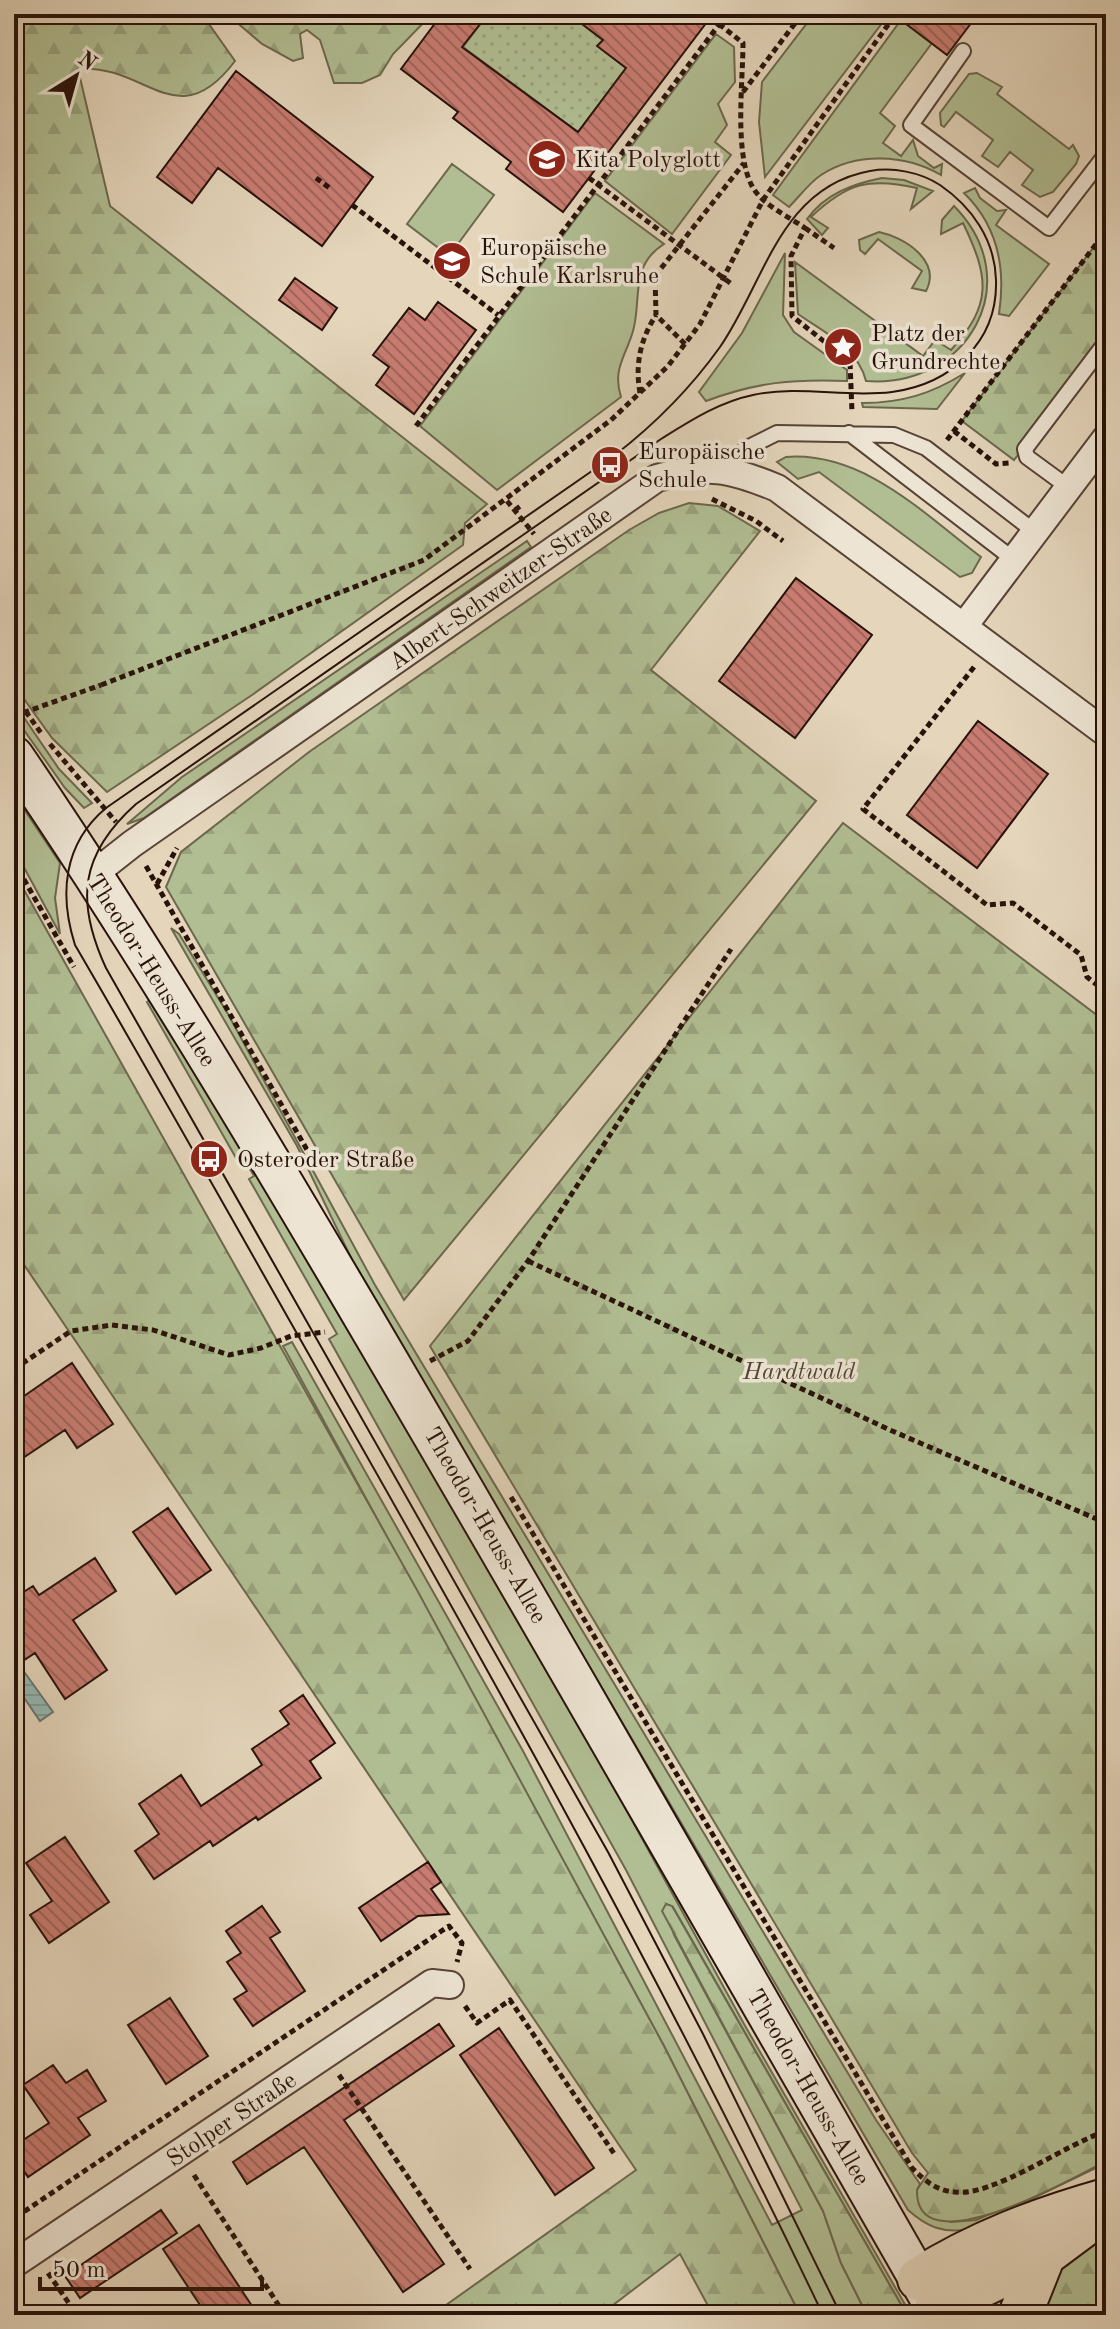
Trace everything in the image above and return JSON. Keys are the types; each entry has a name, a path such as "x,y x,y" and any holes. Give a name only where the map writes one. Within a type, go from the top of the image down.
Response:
{"main road":[{"name":"Theodor-Heuss-Allee","path":"14,756 94,874 280,1176 423,1418 927,2293"},
{"path":"927,2293 987,2241 1043,2218 1106,2200"},
{"path":"927,2293 1044,2255 1106,2208"},
{"path":"1020,2315 1044,2255"}],"street":[{"path":"964,626 1106,438"},
{"name":"Albert-Schweitzer-Straße","path":"94,874 132,844 657,478 708,467 731,470 777,488 809,509 1106,733"},
{"name":"Stolper Straße","path":"14,2264 432,1983 450,1985"}],"lane":[{"path":"963,51 911,125 1049,228 1103,158 1106,160"},
{"path":"1068,487 1025,453 1106,342"},
{"path":"731,470 745,449 777,433 902,436 936,455 1035,532"},
{"path":"850,433 1013,559"}],"path":[{"path":"416,426 727,14"},
{"path":"743,92 802,14"},
{"path":"14,716 424,560 507,501 640,394 685,344 724,281 763,200 895,15"},
{"path":"719,24 743,43 744,162 752,186 763,200 834,248"},
{"path":"640,394 636,370 649,327 656,315 655,276 744,162"},
{"path":"316,178 331,189"},
{"path":"589,178 733,285"},
{"path":"352,205 498,315"},
{"path":"805,228 791,256 791,313 796,321 850,362 850,433"},
{"path":"936,455 1106,231"},
{"path":"740,247 751,251"},
{"path":"656,315 685,344"},
{"path":"954,431 1000,466 1025,453"},
{"path":"700,498 714,499 783,541"},
{"path":"507,501 535,536"},
{"path":"515,510 523,504"},
{"path":"990,646 863,809 987,905 1013,903 1081,955 1087,977 1106,992"},
{"path":"14,695 44,738 132,844 319,1171"},
{"path":"14,862 74,967"},
{"path":"430,1361 468,1341 528,1261 731,949"},
{"path":"528,1261 890,1430 1106,1523"},
{"path":"14,1369 71,1331 112,1325 153,1330 229,1355 261,1348 291,1336 325,1332"},
{"path":"423,1351 438,1375"},
{"path":"510,1495 912,2168 926,2182 943,2190 958,2193 982,2189 1106,2131"},
{"path":"16,2217 449,1926 462,1943 450,1985 477,2023 510,2000 615,2155"},
{"path":"326,2055 470,2269"},
{"path":"180,2153 285,2315"}],"green space":[{"path":"14,14 200,14 206,20 235,61 214,83 196,94 178,96 102,70 78,69 110,206 487,504 465,523 463,545 252,695 107,792 52,738 14,685"},
{"path":"227,14 432,14 393,54 380,75 362,83 334,83 320,40 307,30 300,34 303,58 293,61 262,44"},
{"path":"488,14 575,14 573,17 603,40 598,46 626,68 578,132 463,47"},
{"path":"814,14 889,14 765,177 759,122 762,82"},
{"path":"901,20 932,43 880,113 895,126 883,143 901,156 913,140 918,156 934,168 942,164 941,175 896,160 881,158 849,162 821,175 789,207 773,195"},
{"path":"716,34 734,47 735,82 718,104 727,125 715,142 731,155 672,234 605,181"},
{"path":"977,73 1002,87 997,94 1069,149 1073,145 1079,156 1076,164 1053,192 1040,197 1022,185 1033,170 1010,152 998,167 982,156 993,140 956,112 944,127 941,125 940,113 969,74"},
{"path":"452,164 494,195 449,256 407,224"},
{"path":"882,178 904,180 933,191 911,209 917,188 872,183 848,190 811,217 828,228 822,235 807,219 822,203 840,191"},
{"path":"975,188 980,198 997,211 1006,210 996,225 1049,264 1009,316 999,314 1000,264 992,234 985,219 964,193"},
{"path":"595,193 664,244 653,253 641,273 633,331 619,370 621,397 497,490 420,426"},
{"path":"954,206 976,236 986,267 986,297 976,325 958,349 933,368 902,379 866,381 862,369 848,350 798,314 795,262 923,356 935,340 951,350 974,318 982,290 978,259 963,223 941,234 942,220"},
{"path":"1106,231 1106,342 1014,460 962,421"},
{"path":"879,232 899,239 918,252 929,269 930,280 926,291 912,288 922,271 878,239 865,254 860,250 859,240"},
{"path":"785,253 783,315 794,332 847,370 847,381 775,383 706,401 699,392 742,333"},
{"path":"965,373 937,409 863,407 862,403 916,396"},
{"path":"786,457 814,458 841,464 891,489 981,557 972,573 960,577 819,472 798,479 777,462"},
{"path":"689,503 718,506 760,531 651,670 816,801 404,1300 166,887 181,852 309,752 629,530 659,513"},
{"path":"527,541 531,547 144,818 127,824 182,777"},
{"path":"14,703 59,769 92,803 84,808 65,788 14,716"},
{"path":"14,794 60,863 55,898 60,934 14,849"},
{"name":"Hardtwald","path":"843,823 1106,1022 1106,2161 1033,2198 968,2219 942,2221 923,2212 917,2190 928,2173 912,2153 430,1346"},
{"path":"14,872 417,1590 664,2046 800,2315 713,2315 680,2254 600,2315 432,2315 636,2170 14,1250"},
{"path":"171,928 179,934 228,1014 375,1285 876,2120 920,2184 917,2190 923,2211 951,2222 976,2220 1106,2163 969,2229 952,2231 936,2228 908,2210 357,1270 297,1146"},
{"path":"150,1000 205,1083 578,1722 744,2024 911,2315 907,2315 673,1907 666,1904 674,1935 823,2211 841,2263 867,2315 800,2315 664,2046 283,1346 292,1342 523,1751 772,2225 802,2210 626,1870 329,1339 337,1334 249,1179 254,1176 242,1155 236,1158 147,1002"},
{"path":"666,1904 672,1906 907,2315 867,2315 841,2263 823,2211 662,1911"},
{"path":"1106,2231 1106,2315 1031,2315 1066,2260"}],"water":[{"path":"25,1673 53,1712 40,1721 14,1683"}],"building":[{"path":"442,14 488,14 462,47 578,132 626,68 597,46 603,40 569,14 713,14 563,212 506,169 511,162 453,118 458,112 401,69"},
{"path":"893,14 978,14 947,55"},
{"path":"236,71 373,177 322,246 218,168 192,203 157,177"},
{"path":"295,278 337,308 322,330 279,300"},
{"path":"438,302 476,330 414,414 376,385 389,367 373,355 409,308 425,320"},
{"path":"796,578 872,635 795,738 719,681"},
{"path":"978,721 1048,774 977,868 907,815"},
{"path":"72,1363 113,1424 77,1448 65,1430 14,1464 14,1403"},
{"path":"168,1508 211,1570 176,1594 133,1532"},
{"path":"95,1558 116,1591 73,1620 107,1670 65,1699 35,1653 14,1667 14,1598 33,1586 39,1595"},
{"path":"303,1695 335,1743 310,1761 321,1778 213,1846 210,1841 154,1879 135,1851 159,1834 139,1804 181,1775 201,1806 262,1765 252,1749 289,1724 280,1711"},
{"path":"65,1837 109,1902 49,1943 30,1915 52,1901 26,1863"},
{"path":"428,1862 441,1882 431,1889 449,1914 418,1916 381,1941 359,1908"},
{"path":"262,1906 280,1932 270,1938 305,1991 253,2026 234,1999 247,1991 227,1962 241,1953 226,1931"},
{"path":"170,1998 208,2056 166,2084 128,2025"},
{"path":"439,2024 454,2046 344,2120 444,2264 403,2292 304,2147 247,2184 233,2162"},
{"path":"499,2028 594,2168 555,2195 460,2055"},
{"path":"53,2065 66,2083 87,2070 106,2101 78,2118 90,2135 28,2177 14,2156 14,2146 49,2123 23,2085"},
{"path":"161,2210 177,2233 80,2298 65,2276"},
{"path":"199,2225 258,2315 207,2315 163,2249"}],"tram line":[{"path":"823,2315 706,2079 584,1847 393,1502 75,945 66,889 73,854 92,822 106,808 615,455 644,431 684,391 720,347 778,241 795,217 815,196 840,180 870,171 888,170 915,174 940,185 972,214 986,238 995,265 995,302 980,341 967,356 933,380 913,387 857,394 788,391 753,395 717,407 672,432 136,804 103,841 88,880 87,900 96,944 106,968 608,1852 703,2034 841,2315"}],"place":[{"name":"Kita Polyglott","path":"547,159"},
{"name":"Europäische Schule Karlsruhe","path":"452,261"},
{"name":"Platz der Grundrechte","path":"843,347"},
{"name":"Europäische Schule","path":"610,465"},
{"name":"Osteroder Straße","path":"209,1159"}]}
